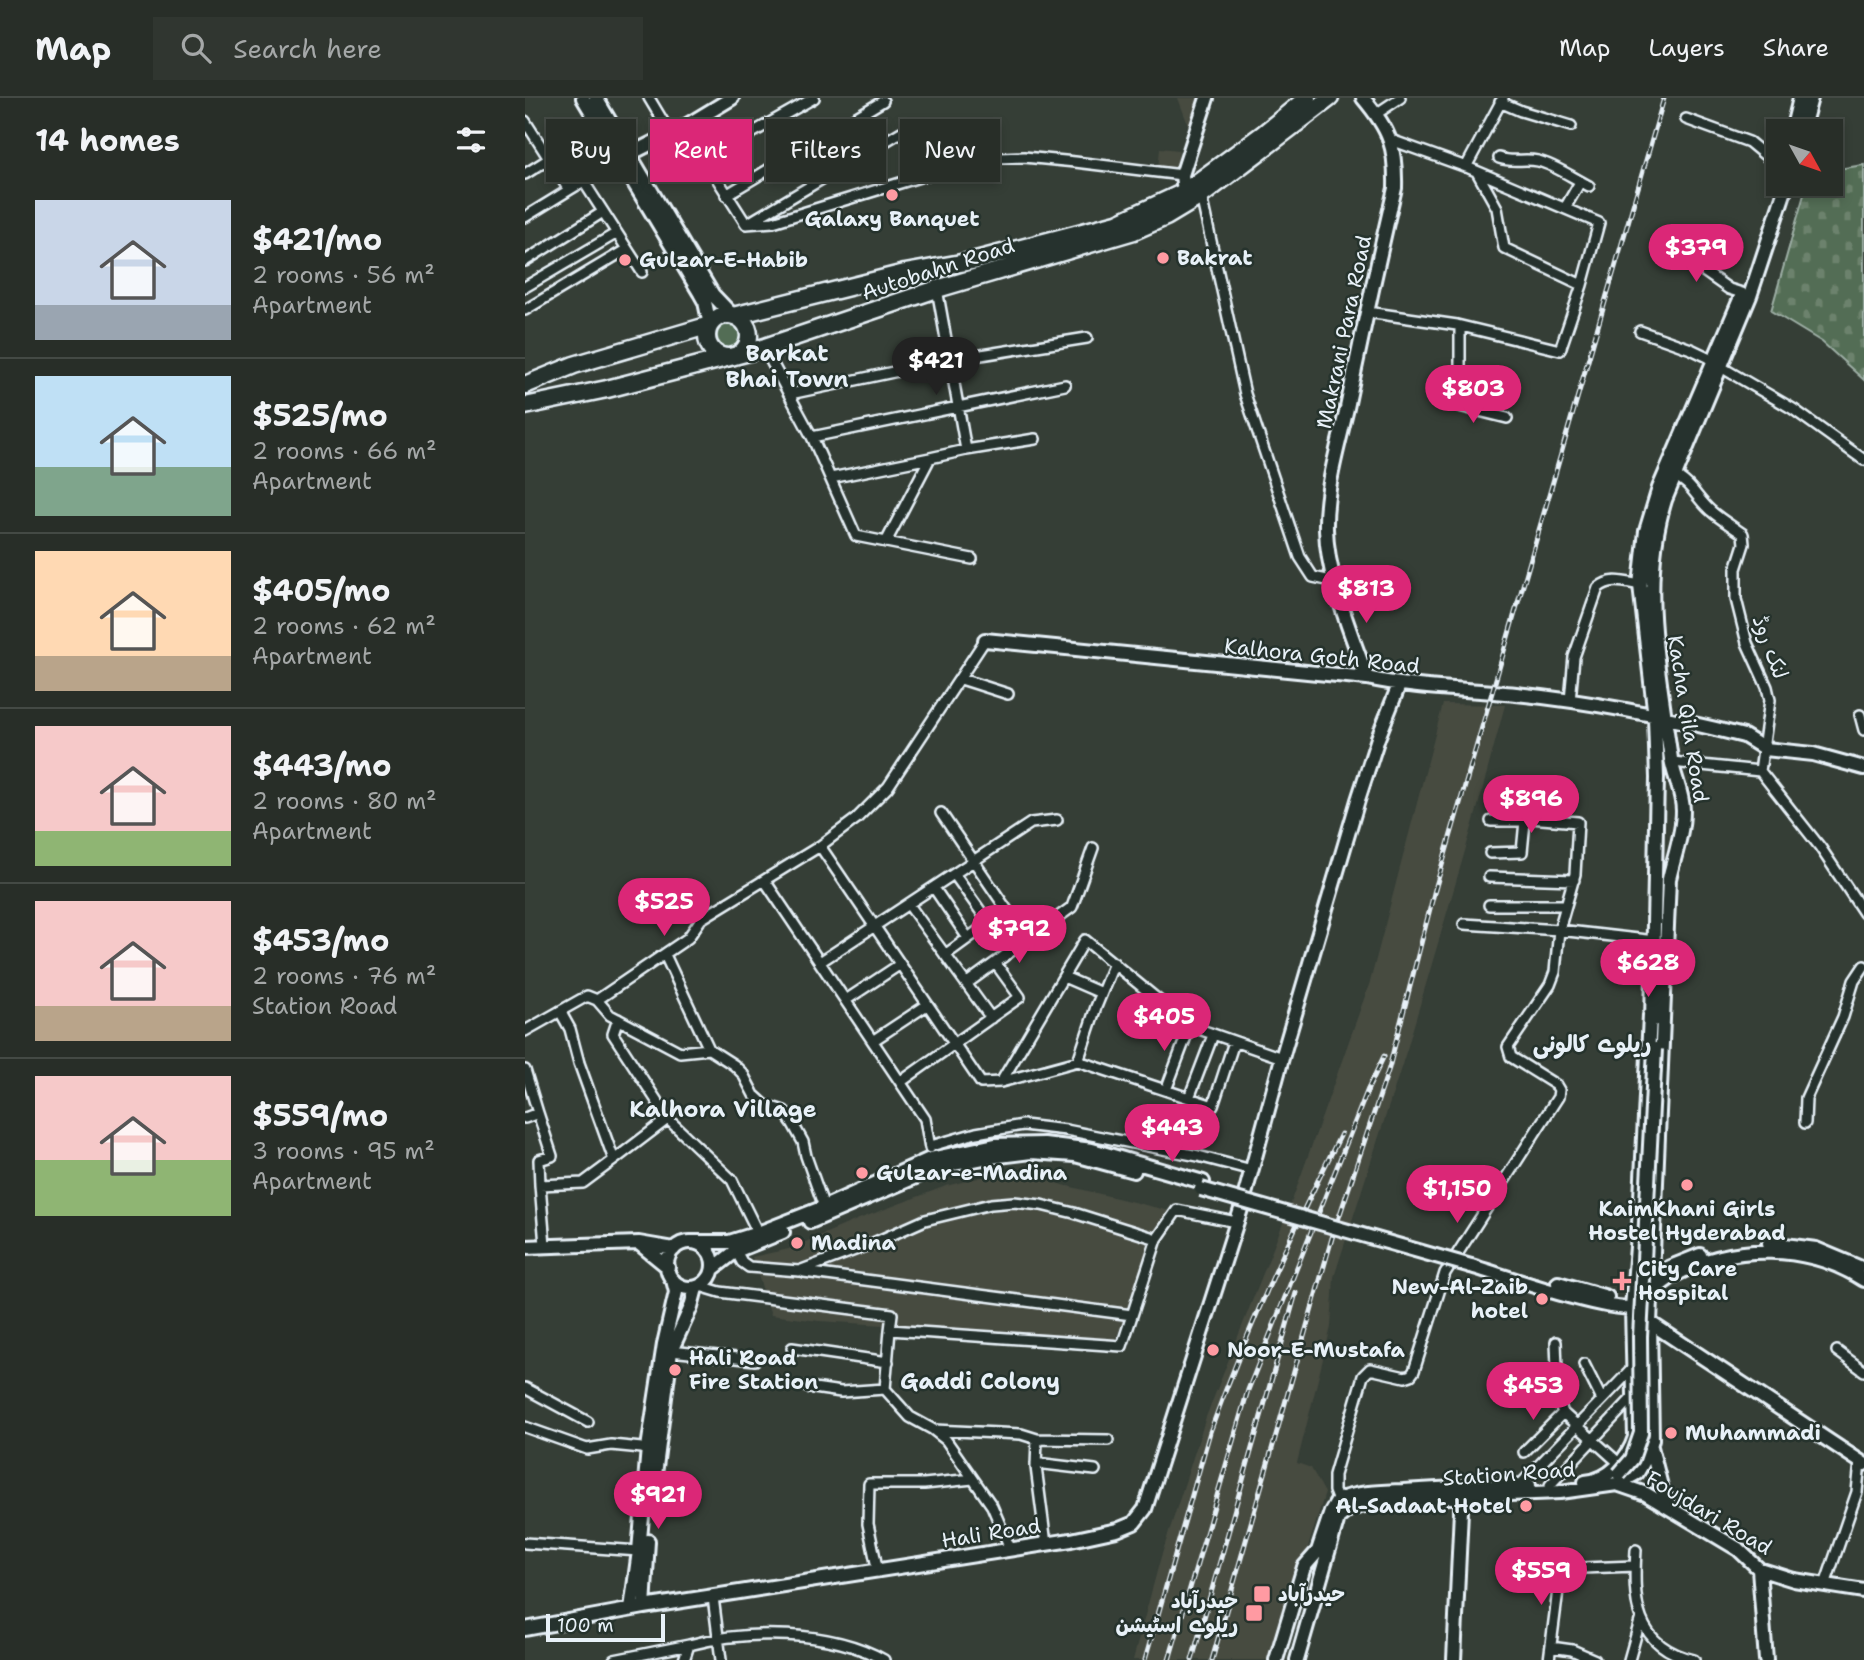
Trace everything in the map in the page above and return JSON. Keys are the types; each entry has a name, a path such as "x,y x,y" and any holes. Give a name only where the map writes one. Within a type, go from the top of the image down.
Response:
{"highway":[{"name":"Autobahn Road","path":"733,316 905,274 972,261 1117,223 1184,192 1307,98"},
{"name":"Autobahn Road","path":"525,406 607,389 764,348 937,289 1134,231 1167,217 1201,197 1330,98"},
{"path":"905,274 866,292 860,297 862,303 867,306 894,296 914,298"},
{"path":"525,385 574,365 710,325 722,316 733,316 744,323 749,336 744,349 733,356 720,355 710,347 707,334 710,325"},
{"path":"574,365 582,393"}],"street":[{"path":"583,98 598,119"},
{"path":"596,98 606,119"},
{"path":"650,98 662,119"},
{"path":"697,119 732,98"},
{"path":"752,133 814,98"},
{"path":"1184,192 1182,175 1207,98"},
{"name":"Makrani Para Road","path":"1363,98 1391,140 1395,188 1327,508 1326,530 1336,582 1367,678"},
{"path":"1376,114 1400,98"},
{"path":"1794,119 1800,98"},
{"path":"1805,119 1811,98"},
{"path":"1466,167 1502,100 1521,111 1571,126"},
{"path":"726,195 883,101"},
{"path":"1686,119 1749,142 1766,156"},
{"path":"525,121 546,154"},
{"path":"746,224 900,133"},
{"path":"525,145 536,138"},
{"path":"1367,312 1460,326 1560,350 1599,223 1466,167 1391,140"},
{"path":"746,224 773,222 962,164 999,158 1062,160 1182,175"},
{"path":"1499,158 1515,162 1535,160 1585,184 1565,208"},
{"path":"525,174 546,161"},
{"path":"1477,172 1497,208 1504,248 1582,285"},
{"path":"636,174 713,295 733,316"},
{"path":"636,177 703,297 710,325"},
{"path":"564,182 569,190"},
{"path":"525,217 585,182 642,272"},
{"path":"718,182 746,224"},
{"name":"Kacha Qila Road","path":"1660,718 1650,587 1660,517 1771,214 1775,196"},
{"name":"Kacha Qila Road","path":"1651,1287 1669,879 1683,815 1683,802 1660,718 1644,636 1640,585 1642,560 1651,510 1668,465 1764,258 1783,196"},
{"path":"1201,197 1245,394 1300,557 1313,577 1336,582"},
{"path":"525,261 603,212"},
{"path":"525,287 617,233"},
{"path":"1665,244 1729,289 1742,293"},
{"path":"525,310 627,249"},
{"path":"937,289 966,450"},
{"path":"1460,326 1460,370 1447,403 1507,418"},
{"path":"1640,331 1691,349 1793,409 1864,460"},
{"path":"790,394 950,360 1087,338"},
{"path":"764,348 812,437 856,536 972,559"},
{"path":"812,437 1065,385"},
{"path":"831,478 966,450 1035,439"},
{"path":"886,542 930,458"},
{"name":"لنک روڈ","path":"1675,476 1683,480 1713,513 1743,534 1744,544 1736,569 1736,599 1747,643 1770,700 1760,771"},
{"path":"1570,701 1574,657 1598,588 1613,581 1640,585"},
{"path":"597,1000 688,938 701,919 820,846 856,819 888,787 985,640"},
{"name":"Kalhora Goth Road","path":"985,640 1592,703 1744,736 1765,749"},
{"path":"961,679 1008,694"},
{"name":"Hali Road","path":"525,1629 637,1608 1046,1544 1117,1530 1134,1523 1145,1509 1237,1222 1358,800 1399,685"},
{"path":"1860,715 1864,730"},
{"path":"1616,1475 1635,1437 1633,1304 1655,941 1660,718"},
{"path":"1765,749 1813,754 1864,768"},
{"path":"1672,762 1760,771 1820,847 1864,913"},
{"path":"1657,778 1666,784 1674,776"},
{"path":"941,813 1007,910 944,955"},
{"path":"1297,1660 1339,1518 1340,1506 1334,1491 1334,1475 1363,1376 1370,1369 1411,1376 1445,1273 1558,1097 1559,1090 1556,1085 1511,1057 1508,1052 1551,985 1555,972 1559,930 1574,880 1578,822 1530,818 1525,821 1492,821"},
{"path":"820,962 1031,824 1058,820"},
{"path":"1490,853 1522,852 1525,821"},
{"path":"820,846 981,1083 1001,1082 1078,1061 1213,1106 1234,1042"},
{"path":"966,984 1072,907 1093,848"},
{"path":"954,874 989,923"},
{"path":"1489,877 1574,880"},
{"path":"765,881 925,1119 930,1152"},
{"path":"934,888 968,938"},
{"path":"909,905 991,1018"},
{"path":"1489,905 1566,905"},
{"path":"1464,924 1559,930 1655,941"},
{"path":"1001,1082 1086,940 1190,1026 1282,1058"},
{"path":"665,955 709,1049 734,1065 743,1074 754,1095 765,1105 784,1111 803,1142 824,1207"},
{"path":"902,1082 1020,997 996,964"},
{"path":"1078,1061 1114,964"},
{"path":"846,1000 899,965"},
{"path":"1805,1124 1806,1098 1843,1017 1854,981 1864,966"},
{"path":"1065,977 1101,993"},
{"path":"525,1031 587,996 597,1000 610,1015 680,1052 709,1049"},
{"path":"874,1040 926,1005"},
{"path":"560,1011 569,1029 614,1160"},
{"path":"1655,1043 1665,1013"},
{"path":"1594,1485 1616,1475 1632,1459 1641,1433 1640,1337 1655,1043 1650,1015"},
{"path":"618,1019 613,1034 669,1118 732,1180 758,1233"},
{"path":"1166,1090 1190,1026"},
{"path":"1189,1098 1213,1035"},
{"path":"525,1070 552,1156 539,1160 545,1245"},
{"path":"525,1118 538,1113"},
{"path":"540,1185 583,1183 669,1118"},
{"path":"667,1266 679,1245 691,1242 729,1242 758,1233 824,1207 930,1152 976,1133 1023,1125 1066,1130 1198,1156 1252,1170"},
{"path":"930,1152 995,1145 1044,1144 1092,1150 1202,1186 1472,1262 1629,1301 1650,1323 1862,1463 1857,1492 1825,1585"},
{"path":"637,1608 639,1551 653,1449 671,1350 698,1287 706,1282 713,1269 736,1251 939,1167 983,1158 1031,1152 1064,1154 1202,1186"},
{"path":"799,1271 925,1220 1002,1203 1041,1205 1157,1239"},
{"path":"890,1330 1122,1346 1157,1239 1177,1210 1237,1222"},
{"path":"1655,1220 1661,1253 1665,1257 1681,1261"},
{"path":"691,1242 711,1254 713,1269"},
{"path":"637,1608 664,1344 676,1292 667,1266 639,1243"},
{"path":"525,1247 639,1243 674,1250"},
{"path":"1633,1304 1681,1261 1719,1249 1761,1243 1816,1249 1864,1271"},
{"path":"736,1251 742,1262 749,1267 837,1274 1132,1315"},
{"path":"1651,1287 1701,1262 1756,1251 1810,1257 1850,1272 1864,1271"},
{"path":"673,1280 686,1288 698,1287 892,1314 885,1389 910,1417 946,1440 992,1506 1010,1548"},
{"path":"1651,1287 1651,1447 1662,1490 1672,1509"},
{"path":"1527,1378 1557,1369 1556,1342"},
{"path":"792,1348 888,1362"},
{"path":"671,1350 755,1360"},
{"path":"1837,1351 1864,1371"},
{"path":"1584,1364 1602,1400"},
{"path":"1520,1485 1633,1368"},
{"path":"1548,1371 1563,1413 1593,1439 1616,1475"},
{"path":"807,1387 841,1392 885,1389"},
{"path":"525,1388 588,1422"},
{"path":"1550,1485 1634,1396"},
{"path":"1524,1452 1563,1413"},
{"path":"525,1427 587,1449 611,1445 653,1449"},
{"path":"934,1430 1021,1434 1037,1439 1108,1440"},
{"path":"1037,1439 1036,1463 1046,1544"},
{"name":"Station Road","path":"1462,1491 1560,1492 1594,1485 1616,1475 1637,1473 1651,1447"},
{"path":"1036,1463 1095,1469"},
{"name":"Foujdari Road","path":"1616,1475 1738,1549 1759,1569 1794,1580 1864,1591"},
{"path":"878,1572 868,1524 869,1484 924,1484 973,1479"},
{"name":"Station Road","path":"1340,1506 1520,1485 1594,1485"},
{"path":"1454,1660 1462,1491"},
{"path":"1276,1660 1304,1567 1318,1551 1331,1512 1340,1506"},
{"path":"525,1543 639,1551"},
{"path":"1629,1660 1640,1621 1635,1593 1636,1549"},
{"path":"1549,1660 1562,1559"},
{"path":"1583,1568 1635,1566"},
{"path":"1759,1569 1766,1660"},
{"path":"713,1597 721,1660"},
{"path":"1640,1621 1661,1646 1679,1656 1694,1660"},
{"path":"614,1660 717,1637 798,1636 863,1648 884,1660"},
{"path":"684,1660 689,1645"},
{"path":"1551,1647 1572,1650 1595,1660"}],"shaded area":[{"path":"1178,98 1201,98 1190,130"},
{"path":"1160,148 1179,150 1176,170 1158,169"},
{"path":"1443,704 1505,705 1407,1049 1334,1277 1331,1327 1297,1463 1311,1468 1325,1493 1273,1660 1133,1660 1160,1560 1206,1417 1293,1198 1370,982"},
{"path":"1006,1171 1170,1211 1111,1350 950,1329 819,1321 771,1315 752,1257 789,1249 946,1186"}],"green space":[{"path":"1864,165 1864,380 1822,342 1771,311 1804,196 1843,196 1843,168"},
{"path":"729,324 738,327 741,336 738,345 729,348 720,345 717,336 720,327"}],"railway":[{"path":"1212,1660 1332,1238 1389,1068 1434,893 1664,98"},
{"path":"1169,1660 1248,1390 1368,1089 1384,1056"},
{"path":"1145,1660 1210,1432 1271,1281 1341,1134"},
{"path":"1192,1660 1296,1293"}],"place":[{"name":"Galaxy Banquet","path":"892,195"},
{"name":"Bakrat","path":"1163,258"},
{"name":"Gulzar-E-Habib","path":"625,260"},
{"name":"Gulzar-e-Madina","path":"862,1173"},
{"name":"KaimKhani Girls Hostel Hyderabad","path":"1687,1185"},
{"name":"Madina","path":"797,1243"},
{"name":"City Care Hospital","path":"1622,1281"},
{"name":"New-Al-Zaib hotel","path":"1542,1299"},
{"name":"Noor-E-Mustafa","path":"1213,1350"},
{"name":"Hali Road Fire Station","path":"675,1370"},
{"name":"Muhammadi","path":"1671,1433"},
{"name":"Al-Sadaat Hotel","path":"1526,1506"},
{"name":"حیدرآباد","path":"1262,1594"},
{"name":"حیدرآباد ریلوے اسٹیشن","path":"1254,1613"}],"district":[{"name":"Barkat Bhai Town","path":"787,366"},
{"name":"ریلوے کالونی","path":"1592,1044"},
{"name":"Kalhora Village","path":"723,1109"},
{"name":"Gaddi Colony","path":"980,1381"}]}
